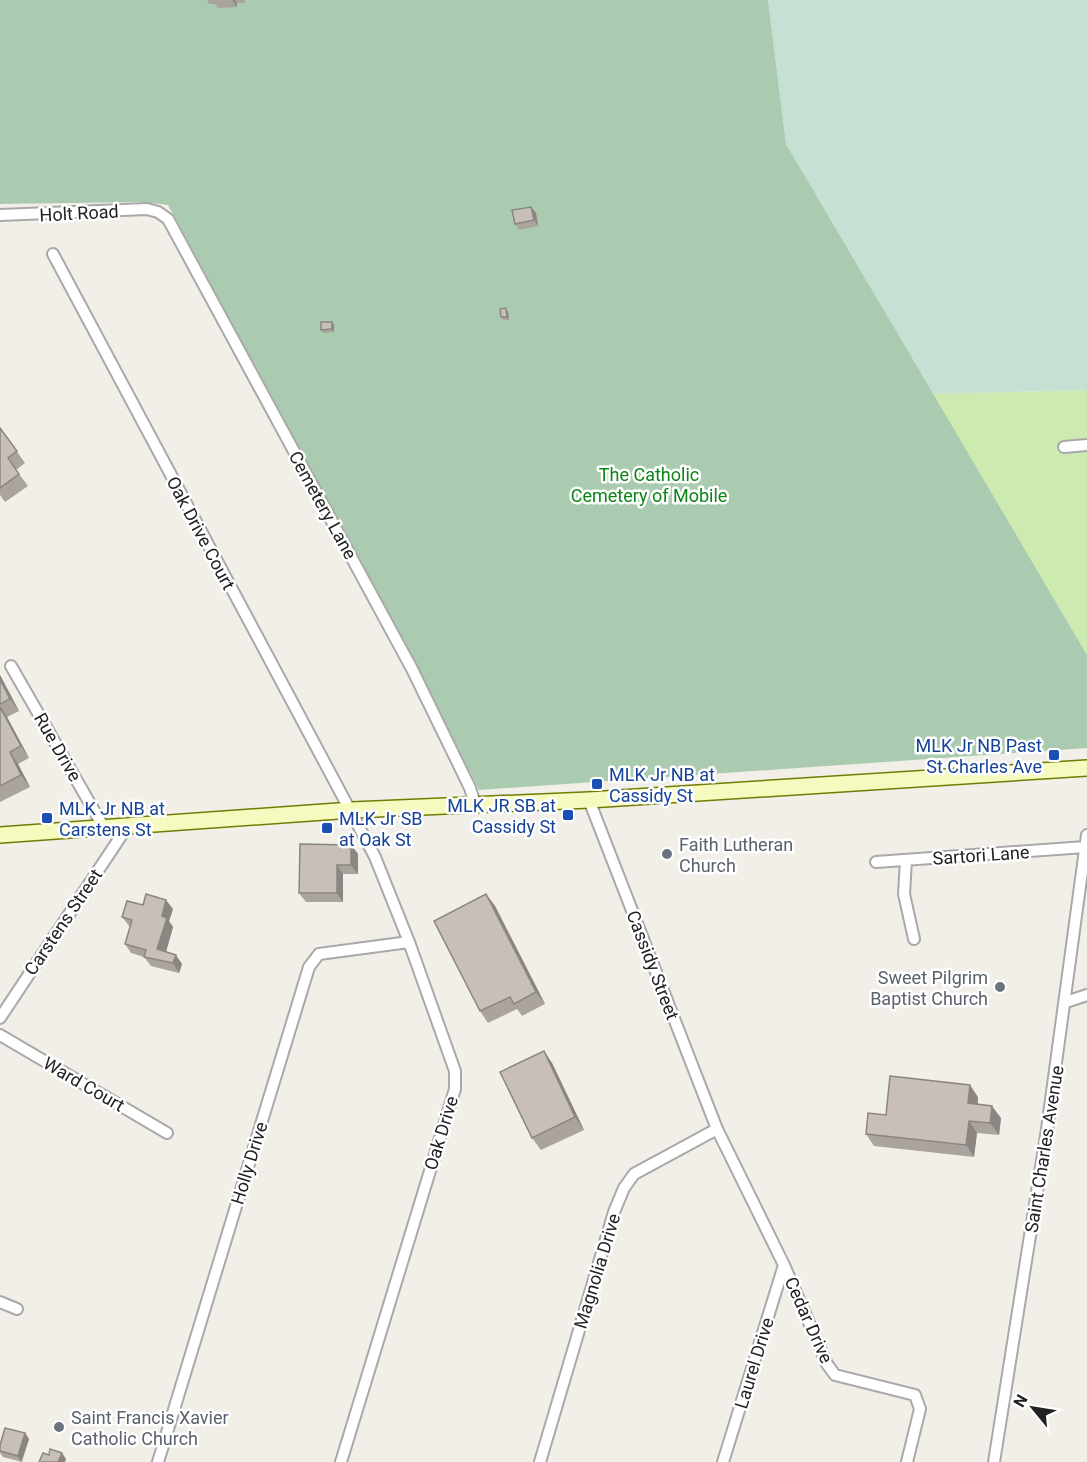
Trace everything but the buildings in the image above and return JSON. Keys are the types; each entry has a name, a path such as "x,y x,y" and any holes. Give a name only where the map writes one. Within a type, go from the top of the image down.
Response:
{"main road":[{"path":"0,835 352,810 589,800 1087,768"}],"street":[{"name":"Holt Road","path":"0,215 147,209 158,212"},
{"name":"Cemetery Lane","path":"158,212 168,219 412,669 470,788 475,804"},
{"name":"Oak Drive Court","path":"53,254 256,639 352,810"},
{"path":"1064,447 1087,445"},
{"name":"Rue Drive","path":"11,666 104,828"},
{"name":"Cassidy Street","path":"589,800 717,1129"},
{"name":"Oak Drive","path":"341,1462 455,1089 452,1061 409,942 375,857 352,810"},
{"name":"Carstens Street","path":"0,1018 127,827"},
{"name":"Saint Charles Avenue","path":"994,1462 1066,1002 1087,835"},
{"name":"Sartori Lane","path":"876,862 1085,848"},
{"path":"906,860 904,894 914,939"},
{"name":"Holly Drive","path":"158,1462 309,967 319,954 409,942"},
{"path":"1066,1002 1087,995"},
{"name":"Ward Court","path":"0,1035 167,1133"},
{"name":"Cedar Drive","path":"717,1129 784,1265 827,1364 835,1375 915,1395 920,1409 907,1462"},
{"name":"Magnolia Drive","path":"540,1462 610,1223 624,1188 634,1174 717,1129"},
{"name":"Laurel Drive","path":"723,1462 784,1265"},
{"path":"0,1302 17,1309"}],"green space":[{"name":"The Catholic Cemetery of Mobile","path":"0,0 768,0 786,144 1087,655 1087,748 479,790 413,659 168,205 143,202 0,204"},
{"path":"768,0 1087,0 1087,390 933,394 786,144"},
{"path":"1087,390 1087,655 933,394"}],"place":[{"name":"MLK Jr NB Past St Charles Ave","path":"1054,755"},
{"name":"MLK Jr NB at Cassidy St","path":"597,784"},
{"name":"MLK JR SB at Cassidy St","path":"568,815"},
{"name":"MLK Jr NB at Carstens St","path":"47,818"},
{"name":"MLK Jr SB at Oak St","path":"327,828"},
{"name":"Faith Lutheran Church","path":"667,854"},
{"name":"Sweet Pilgrim Baptist Church","path":"1000,987"},
{"name":"Saint Francis Xavier Catholic Church","path":"59,1427"}]}
